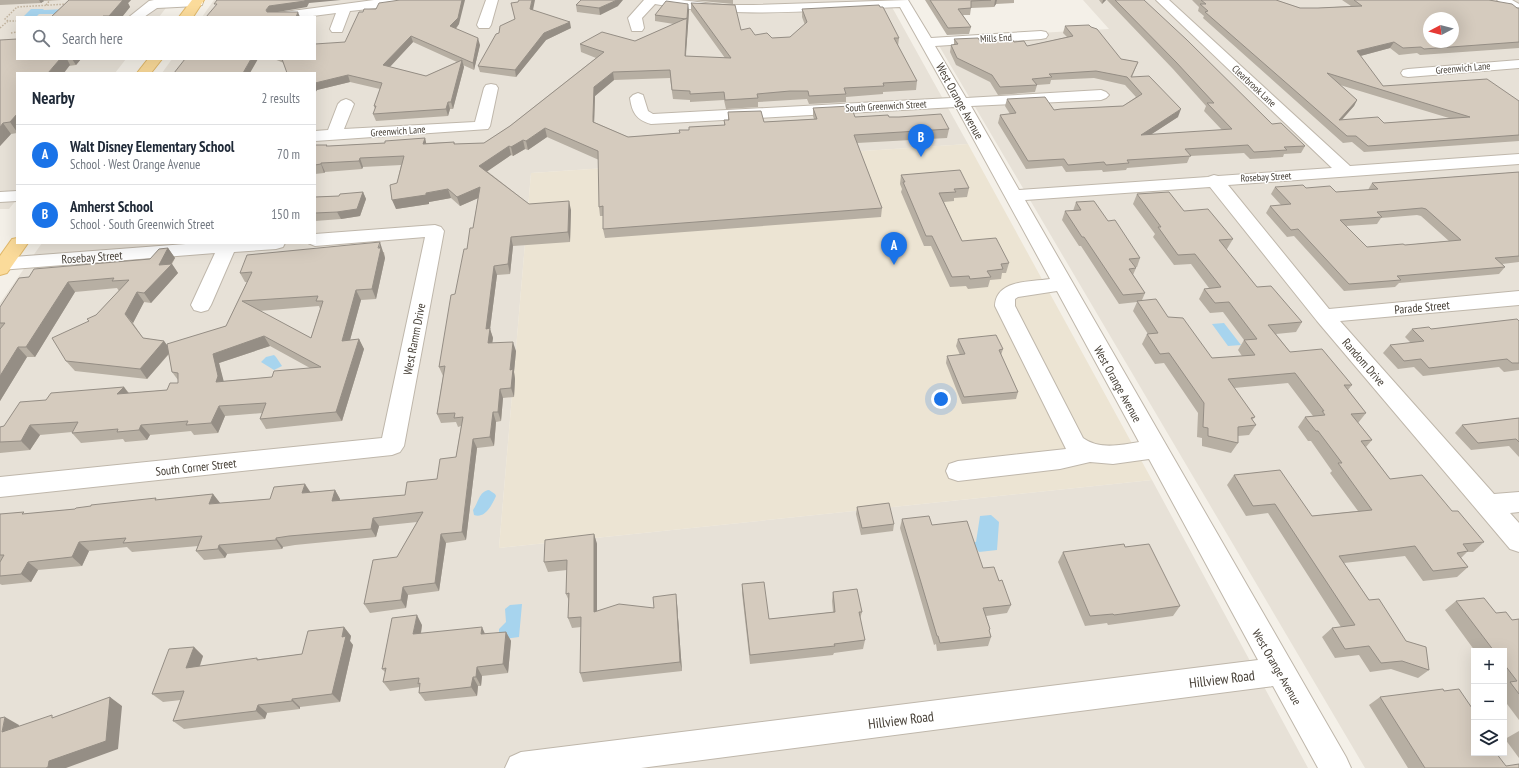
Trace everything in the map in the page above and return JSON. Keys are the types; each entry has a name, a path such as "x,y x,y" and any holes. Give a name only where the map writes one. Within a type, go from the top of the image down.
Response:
{"main road":[{"path":"187,16 197,1"},
{"path":"145,72 153,60"},
{"path":"1,266 18,244"}],"street":[{"path":"284,16 344,8 363,2 415,0"},
{"path":"484,25 492,0"},
{"path":"637,28 635,18 651,0"},
{"path":"656,0 771,15 903,2"},
{"name":"Clearbrook Lane","path":"1162,0 1346,172"},
{"path":"1503,0 1519,10"},
{"path":"137,16 154,4 197,1"},
{"name":"West Orange Avenue","path":"903,2 961,102 1335,768"},
{"path":"336,29 344,8"},
{"name":"Mills End","path":"927,42 1041,35"},
{"name":"Greenwich Lane","path":"1408,73 1519,64"},
{"name":"Greenwich Lane","path":"316,136 482,126 491,88"},
{"name":"South Greenwich Street","path":"638,98 640,112 644,117 651,119 1101,95"},
{"path":"334,135 346,104"},
{"name":"Rosebay Street","path":"1013,196 1214,180 1519,159"},
{"name":"Random Drive","path":"1214,180 1324,316 1519,541"},
{"path":"0,197 16,196"},
{"name":"West Ramm Drive","path":"316,240 435,231 392,446"},
{"name":"Rosebay Street","path":"1,266 264,244"},
{"path":"201,305 227,247"},
{"path":"1062,284 1013,291 1008,293 1005,298 1005,306 1075,444 1080,450 1101,455 1155,449"},
{"name":"Parade Street","path":"1324,316 1519,298"},
{"name":"South Corner Street","path":"0,487 392,446"},
{"path":"958,471 1060,460 1089,453"},
{"path":"1488,505 1519,502"},
{"name":"Hillview Road","path":"522,768 1280,671"}],"path":[{"path":"45,5 50,0"},
{"path":"8,21 5,19 17,7 75,5"},
{"path":"0,28 8,21 16,20"},
{"path":"11,33 16,32"}],"shaded area":[{"path":"0,0 172,0 160,16 16,16 16,60 125,60 116,72 16,72 16,200 9,209 0,209"},
{"path":"214,0 888,0 968,144 531,173 499,548 1152,480 1308,768 0,768 0,303 41,244 316,244 316,72 163,72 171,60 316,60 316,16 203,16"},
{"path":"1083,0 1519,0 1519,768 1365,768 935,39 1109,29"},
{"path":"968,144 1152,480 499,548 531,173"}],"water":[{"path":"31,9 68,9 63,14 39,14 37,16 24,16"},
{"path":"1224,323 1241,345 1228,346 1212,324"},
{"path":"274,355 282,366 274,370 261,362 266,357"},
{"path":"489,490 496,496 488,510 482,515 474,515 473,510 481,495"},
{"path":"991,515 999,522 997,550 979,552 971,542 976,542 980,516"},
{"path":"522,604 519,637 505,639 499,634 499,629 506,622 505,609 510,605"}],"building":[{"path":"69,0 123,0 109,16 52,16"},
{"path":"217,0 305,0 269,6 266,10 267,12 298,12 296,16 207,16 217,4 214,4"},
{"path":"400,0 462,0 458,18 450,26 478,38 473,63 411,36 383,65 426,76 462,60 451,102 448,102 446,109 373,114 376,106 374,106 382,83 348,75 316,83 316,72 287,72 282,60 316,60 316,44 345,42 359,12 363,12 364,9 376,9 379,3"},
{"path":"519,0 532,0 530,9 570,22 544,33 515,70 478,66 496,34 499,33 500,26 515,19 511,3 518,2"},
{"path":"581,0 617,0 599,8 576,5"},
{"path":"930,0 991,0 971,1 971,8 958,9 971,27 948,28"},
{"path":"1115,0 1144,0 1272,124 1281,123 1305,146 1284,147 1287,150 1254,152 1248,145 1185,149 1191,156 1127,160 1129,163 1106,165 1104,162 1068,165 1064,159 1028,161 1000,115 1016,113 1007,99 1045,97 1054,110 1123,106 1142,94 1127,77 1096,71 1049,74 1052,77 1032,79 1037,85 1000,87 992,75 957,58 951,45 958,44 954,39 978,38 980,41 1012,39 1014,42 1024,41 1027,46 1073,36 1065,26 1089,25 1097,29 1121,59 1138,62 1131,77 1149,76 1181,109 1141,135 1232,129 1207,103 1214,103"},
{"path":"1201,0 1276,0 1300,8 1318,8 1362,6 1354,0 1489,0 1512,4 1519,8 1519,42 1459,46 1459,12 1423,12 1423,48 1438,48 1424,49 1421,47 1403,48 1394,42 1357,51 1383,86 1487,79 1519,101 1519,135 1368,146 1356,136 1347,136 1205,12 1208,11 1200,4 1206,4","holes":["1327,73 1470,117 1384,123 1378,117 1339,120 1357,100"]},
{"path":"666,1 688,4 687,19 655,15"},
{"path":"691,3 735,5 741,30 750,28 755,35 767,33 772,38 790,37 807,22 802,9 879,5 880,7 883,7 899,38 894,38 917,81 883,83 884,86 844,88 846,94 809,96 808,91 790,91 757,94 758,98 725,100 724,92 690,94 690,91 672,90 670,70 613,72 594,87 593,122 628,137 680,133 679,130 689,130 689,127 725,125 724,120 729,120 728,112 761,111 764,122 817,119 813,108 851,106 855,117 888,115 889,117 899,117 941,114 949,129 854,135 882,208 603,229 603,206 599,207 598,151 545,128 526,141 523,140 511,147 509,146 479,166 529,204 569,201 568,232 511,237 508,264 494,266 486,329 490,328 488,343 513,342 510,370 513,369 511,388 500,389 498,412 493,412 490,437 473,439 462,532 441,534 435,583 403,587 401,600 364,604 373,560 397,557 423,512 373,518 371,529 289,536 276,538 276,540 219,545 218,549 196,551 202,536 123,543 126,538 79,542 72,557 28,562 21,574 0,576 0,562 4,555 0,555 0,514 24,512 22,514 75,509 91,505 156,498 155,500 213,494 209,504 270,499 274,487 305,484 302,493 335,490 332,501 405,495 407,482 437,479 440,459 456,457 463,417 454,418 455,413 437,414 445,366 439,367 451,295 455,294 464,249 467,249 470,228 473,228 480,187 457,197 448,189 426,193 426,195 392,200 390,185 397,183 404,156 360,158 359,161 321,163 316,165 316,145 329,146 385,143 385,141 425,138 423,144 454,142 454,144 484,143 510,126 604,52 580,44 602,32 635,41 687,18 685,56 731,58"},
{"path":"16,39 16,60 59,60 49,72 16,72 16,115 10,122 3,123 0,127 0,40"},
{"path":"184,60 250,60 244,72 175,72"},
{"path":"960,170 969,188 954,189 956,192 939,193 962,241 996,238 1009,263 1001,264 1003,269 987,271 991,277 970,279 969,276 952,277 932,236 926,236 901,175"},
{"path":"1519,172 1519,256 1495,258 1505,267 1397,276 1401,280 1349,284 1298,229 1291,230 1270,206 1291,204 1275,187 1303,185 1306,188 1330,186 1336,192 1378,189 1372,183","holes":["1422,208 1426,209 1461,240 1367,247 1340,220 1382,217 1377,212"]},
{"path":"363,192 357,209 316,213 316,197 339,196 340,194"},
{"path":"1169,192 1184,211 1208,209 1233,239 1219,240 1257,287 1271,286 1302,322 1268,325 1290,352 1322,349 1352,385 1344,385 1366,413 1351,414 1372,440 1361,441 1390,479 1422,475 1452,511 1458,511 1484,542 1463,544 1468,551 1457,553 1468,567 1433,571 1415,546 1339,556 1369,600 1379,599 1406,641 1426,647 1429,670 1402,661 1381,663 1369,646 1345,649 1332,628 1355,625 1275,504 1253,506 1234,475 1280,470 1312,516 1372,510 1338,463 1342,463 1318,431 1316,431 1305,417 1325,415 1322,411 1324,411 1295,373 1228,379 1255,417 1251,418 1256,425 1238,427 1238,443 1208,436 1208,428 1203,427 1204,403 1169,353 1160,354 1147,334 1158,333 1137,301 1156,299 1168,317 1183,318 1212,358 1255,355 1244,340 1257,339 1229,302 1215,303 1204,289 1221,287 1195,254 1178,255 1158,227 1161,227 1137,194"},
{"path":"1094,201 1108,221 1115,220 1140,258 1129,259 1136,268 1129,269 1145,293 1123,295 1065,211 1081,210 1076,202"},
{"path":"380,242 378,248 381,248 372,289 356,290 342,341 359,339 336,412 260,419 266,403 219,406 211,423 186,425 188,421 141,425 139,430 117,432 118,429 72,433 78,422 30,425 21,441 0,442 0,427 4,426 20,402 46,400 51,393 124,387 117,394 167,390 170,383 178,383 178,373 172,372 167,344 226,326 252,272 240,273 247,255","holes":["318,296 316,301 323,301 311,338 242,301","264,336 321,367 274,371 272,377 216,382 218,376 213,354"]},
{"path":"168,248 159,265 172,264 144,293 137,292 125,314 143,338 164,341 140,369 66,361 52,338 89,321 87,319 96,315 129,280 112,281 114,278 68,282 26,347 18,347 0,376 0,329 5,323 0,323 0,307 19,278 29,277 34,269 150,259 159,249"},
{"path":"1517,319 1519,321 1519,363 1512,363 1507,359 1429,368 1421,359 1404,361 1390,345 1424,341 1412,329 1429,327 1431,329"},
{"path":"996,335 1003,349 999,350 1018,392 964,397 947,356 965,354 958,339"},
{"path":"1519,418 1519,442 1516,439 1478,443 1462,425"},
{"path":"889,503 894,524 862,528 857,507"},
{"path":"929,516 932,525 967,521 983,568 994,567 999,581 1002,580 1011,605 983,608 991,637 940,643 902,519"},
{"path":"594,534 594,612 619,604 654,608 653,597 676,594 680,662 580,673 581,617 568,618 569,593 566,594 567,560 544,562 545,540"},
{"path":"1124,544 1125,547 1149,544 1180,606 1114,615 1090,616 1063,552"},
{"path":"764,582 769,619 835,612 833,592 857,589 862,612 859,612 865,640 834,644 835,646 750,655 742,584"},
{"path":"1484,598 1496,613 1506,612 1512,620 1519,619 1519,694 1510,682 1517,681 1507,668 1507,648 1492,648 1456,601"},
{"path":"417,615 413,634 482,627 481,634 506,632 503,664 477,667 476,677 473,677 471,687 419,693 419,678 383,682 386,668 382,669 392,618"},
{"path":"344,627 342,637 346,636 332,694 258,705 256,711 173,721 184,691 152,694 169,649 194,647 186,668 257,658 257,660 302,654 308,631"},
{"path":"1443,689 1444,691 1459,689 1471,707 1471,756 1498,756 1506,766 1519,764 1519,768 1425,768 1380,697"},
{"path":"110,697 106,741 49,761 48,767 46,768 0,768 0,718 5,717 2,732 52,715 52,718"}],"place":[{"name":"Amherst School","path":"921,157"},
{"name":"Walt Disney Elementary School","path":"894,265"}]}
